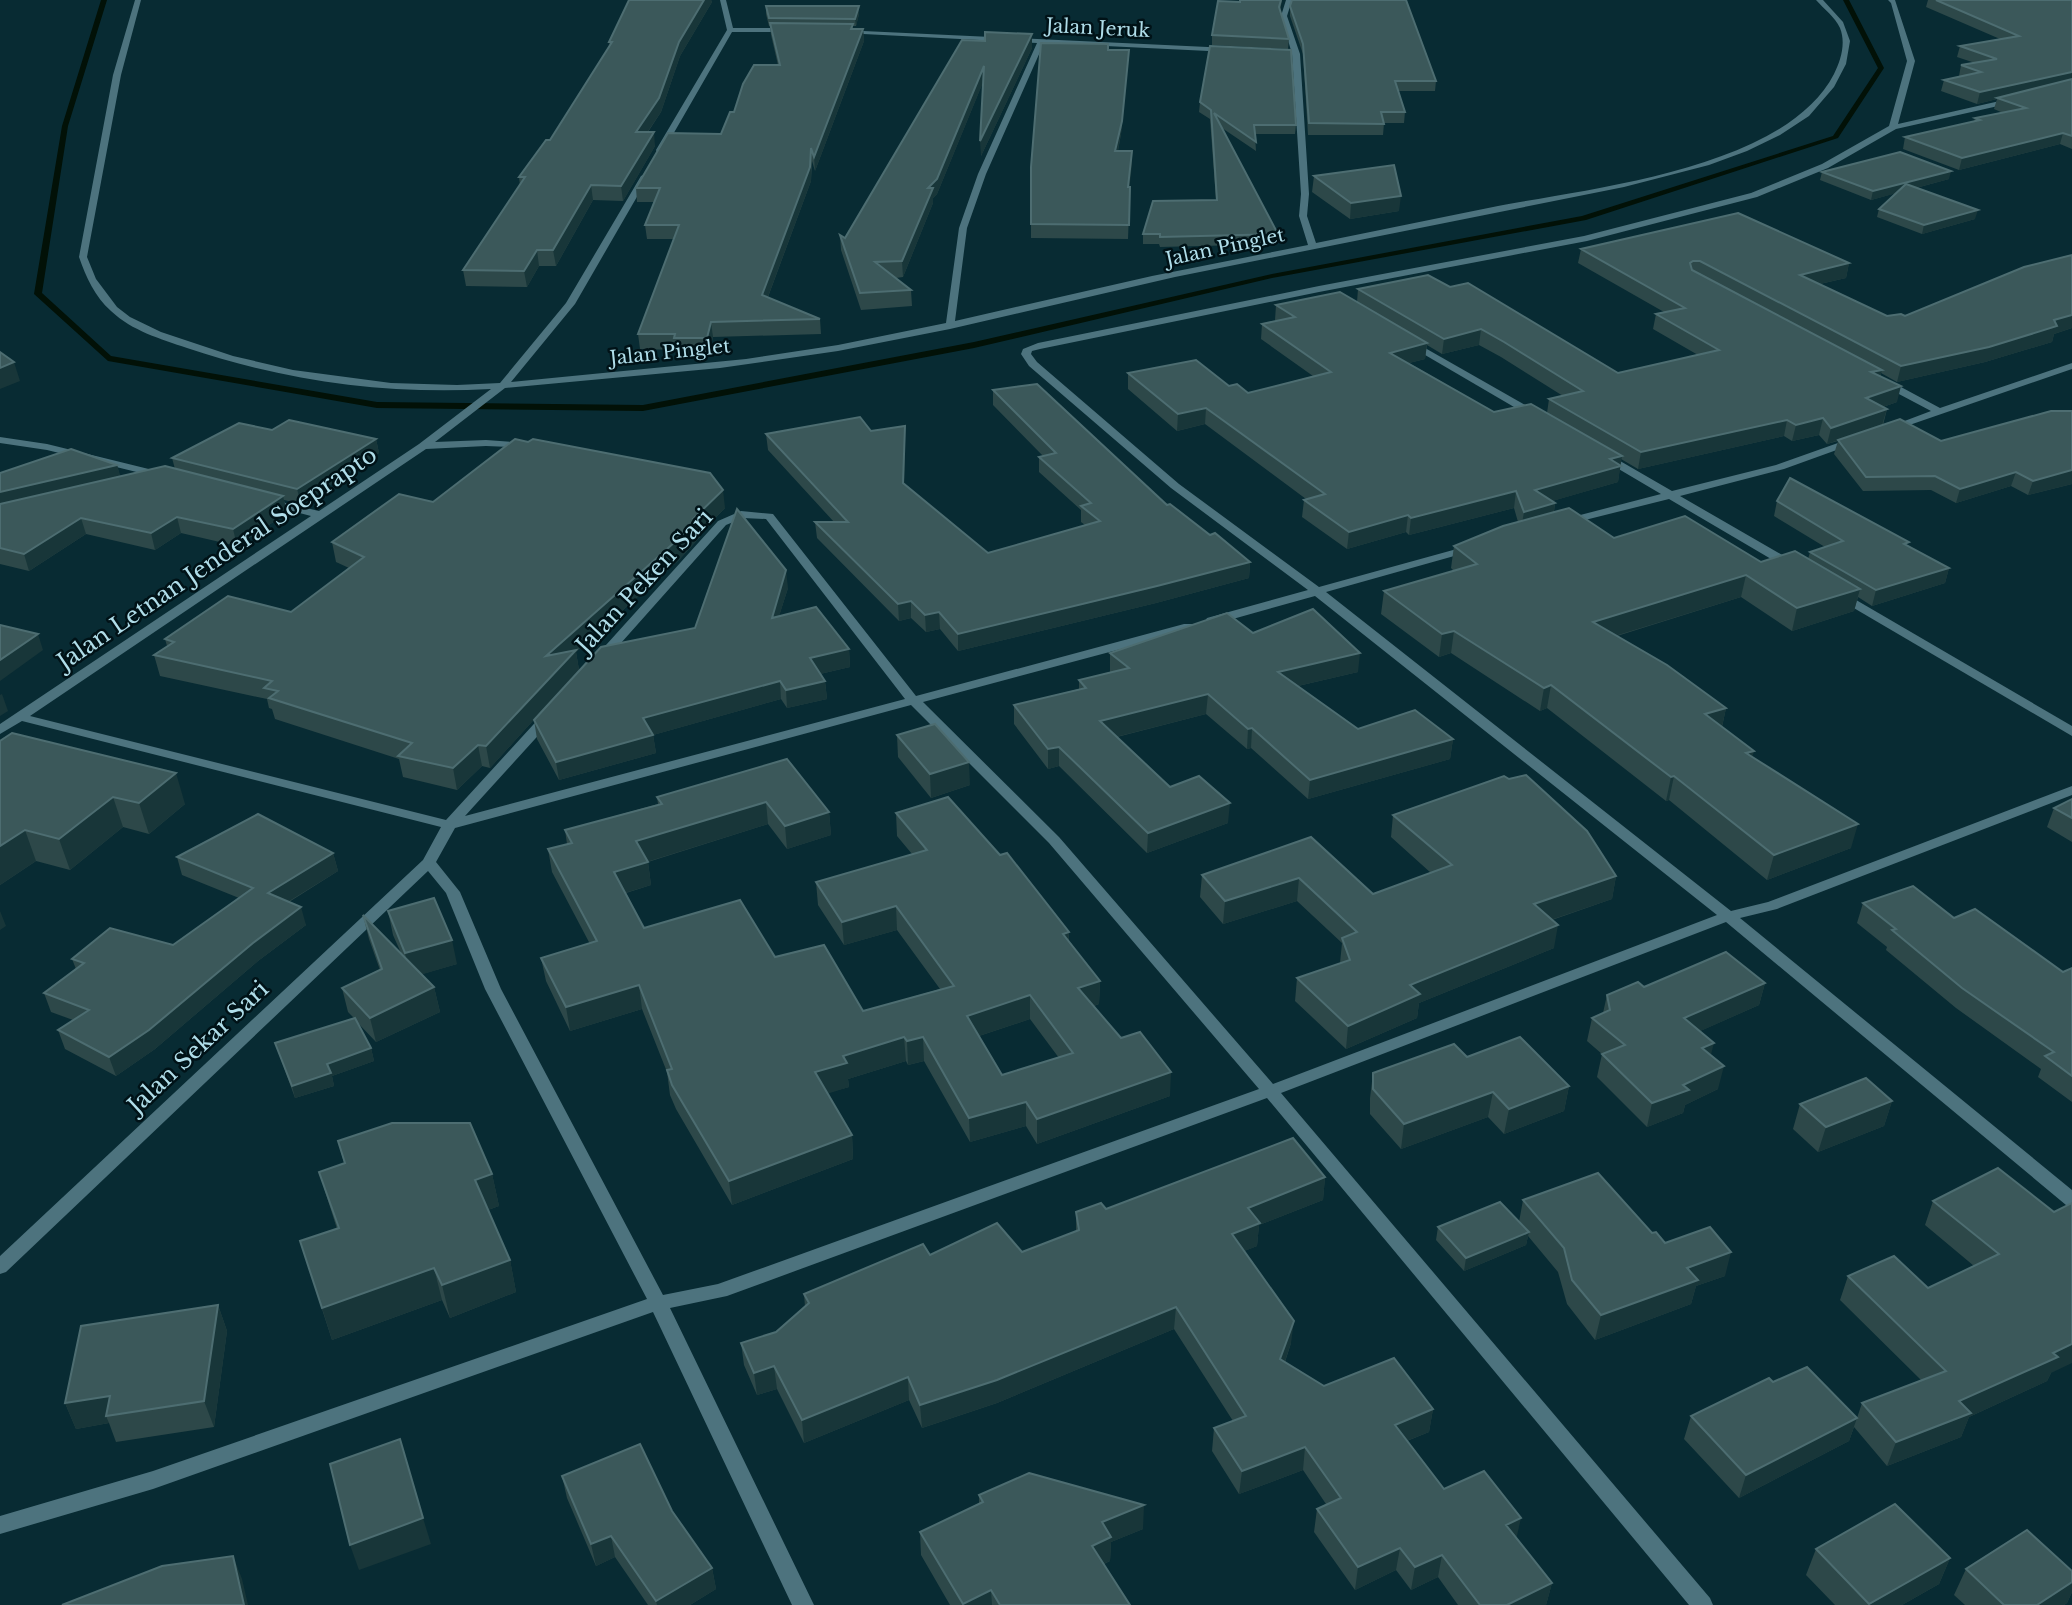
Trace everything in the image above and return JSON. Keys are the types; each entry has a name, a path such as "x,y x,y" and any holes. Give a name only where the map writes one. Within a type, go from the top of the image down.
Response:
{"street":[{"name":"Jalan Pinglet","path":"138,0 117,75 83,257 92,282 103,300 121,316 155,332 220,355 305,375 409,388 503,385 652,372 794,355 950,326 1135,282 1631,183 1719,158 1761,142 1804,116 1826,93 1844,57 1846,36 1840,22 1819,0"},
{"path":"723,0 730,30 794,30"},
{"path":"1289,0 1284,16 1296,54 1305,194 1303,216 1313,247"},
{"path":"1891,0 1894,2 1911,61 1894,127"},
{"name":"Jalan Letnan Jenderal Soeprapto","path":"0,730 458,422 503,385 570,304 730,30"},
{"name":"Jalan Jeruk","path":"831,31 1240,51"},
{"path":"950,326 963,228 982,174 1041,41"},
{"path":"1282,53 1296,54"},
{"path":"2029,96 1894,127 1825,166 1754,195 1584,239 1038,345 1028,349 1026,354 1033,364 1175,486 1317,591 1728,916 2072,1200"},
{"path":"1319,289 1338,300"},
{"path":"1397,335 1551,425"},
{"path":"1878,432 2072,366"},
{"path":"1877,378 1939,411"},
{"path":"1552,526 1780,467 1866,437"},
{"path":"0,440 47,447 170,477 143,483"},
{"path":"423,446 499,443 535,448"},
{"path":"1598,452 1800,571"},
{"path":"251,497 318,514"},
{"name":"Jalan Peken Sari","path":"594,666 722,523 741,514 769,516 912,699"},
{"path":"20,716 449,825 912,699 1096,653 1487,544"},
{"path":"1824,585 2072,732"},
{"path":"912,699 1054,840 1270,1091 1702,1605"},
{"path":"449,825 557,707"},
{"path":"0,1525 153,1480 658,1303 720,1291 1270,1091 1728,916 1772,906 2072,790"},
{"name":"Jalan Sekar Sari","path":"0,1267 429,862 449,825"},
{"path":"429,862 453,892 493,989 658,1303 803,1605"}],"building":[{"path":"629,0 704,0 679,42 659,98 636,132 654,132 621,186 591,185 553,250 537,250 524,271 463,270 525,177 519,177 546,140 550,140 612,42 609,42"},
{"path":"1281,0 1279,7 1289,39 1212,35 1218,1"},
{"path":"1292,0 1406,0 1436,81 1395,81 1405,112 1381,112 1384,124 1309,123 1303,44 1290,6"},
{"path":"1936,0 2072,0 2072,72 1980,92 1944,80 1981,72 1961,65 1997,59 1960,46 2019,36"},
{"path":"766,6 859,6 855,19 769,18"},
{"path":"770,23 853,24 851,29 863,29 814,157 811,148 810,167 762,295 820,319 711,322 707,338 674,338 675,334 638,334 679,225 645,225 660,188 636,188 668,133 721,134 730,112 734,112 743,84 754,65 780,65"},
{"path":"985,32 1032,34 980,141 984,66 937,179 928,188 933,188 902,261 875,262 911,290 860,293 840,235 845,238 962,40 985,41"},
{"path":"1041,43 1108,44 1108,50 1129,50 1122,121 1115,151 1132,151 1128,187 1129,225 1031,224 1031,167"},
{"path":"1210,46 1291,50 1296,125 1254,125 1256,142 1214,113 1278,234 1160,237 1160,234 1143,234 1153,201 1217,200 1211,110 1200,102"},
{"path":"2072,79 2072,136 2063,133 1962,158 1905,137 1980,120 1975,118 2026,108 1997,98"},
{"path":"1900,152 1951,171 1873,191 1822,172"},
{"path":"1394,165 1401,196 1351,203 1314,176"},
{"path":"1906,184 1978,210 1924,225 1879,209"},
{"path":"1738,213 1849,263 1800,275 1887,316 1905,316 2024,267 2072,255 2072,315 2054,320 2057,326 1989,347 1901,366 1700,261 1693,261 1690,263 1692,270 1882,370 1871,372 1901,386 1866,398 1887,409 1831,428 1823,418 1796,425 1787,420 1641,452 1549,399 1583,391 1504,342 1481,329 1444,339 1358,289 1428,275 1450,287 1468,283 1618,373 1719,350 1656,314 1685,308 1581,249"},
{"path":"1340,292 1427,343 1390,353 1494,412 1531,404 1622,456 1610,459 1621,466 1535,490 1555,503 1524,512 1516,491 1411,518 1408,515 1349,532 1304,500 1325,494 1206,408 1178,414 1128,373 1196,360 1229,386 1237,384 1248,393 1331,372 1262,324 1295,317 1276,305"},
{"path":"0,352 14,362 0,368"},
{"path":"1037,384 1167,505 1170,504 1210,535 1215,533 1250,562 958,634 939,612 925,615 911,601 898,604 815,522 848,522 766,434 860,417 871,431 905,426 903,483 988,553 1100,521 1081,506 1091,503 1039,457 1056,453 993,390"},
{"path":"2051,411 2072,411 2072,470 2033,481 2016,472 1960,489 1935,476 1866,477 1838,440 1900,419 1941,441"},
{"path":"289,420 376,439 297,489 172,458 239,423 272,430"},
{"path":"515,439 528,442 533,439 710,473 723,490 694,518 698,518 676,541 546,656 576,650 486,746 478,745 453,768 398,756 412,743 269,698 278,691 264,688 272,681 154,655 174,642 165,639 228,596 291,612 364,557 332,542 399,494 433,502"},
{"path":"71,449 117,465 0,492 0,473"},
{"path":"165,466 283,496 233,529 177,517 151,533 81,518 24,554 0,548 0,504"},
{"path":"1790,478 1909,542 1904,544 1949,568 1876,590 1810,552 1843,541 1777,501"},
{"path":"1569,508 1614,538 1685,516 1761,562 1795,551 1860,589 1797,608 1746,575 1593,622 1667,665 1726,708 1705,714 1754,751 1746,753 1858,824 1774,855 1674,776 1671,777 1551,685 1544,688 1454,631 1442,634 1384,591 1477,564 1454,546 1503,526"},
{"path":"737,509 786,570 772,618 816,607 849,649 810,658 825,681 786,690 780,681 643,718 653,735 556,762 534,720 601,647 695,628"},
{"path":"1313,609 1360,653 1278,672 1358,729 1415,710 1453,739 1310,780 1252,728 1248,729 1208,694 1100,721 1170,787 1199,776 1230,803 1148,833 1059,747 1048,749 1014,705 1086,688 1079,680 1129,668 1110,653 1227,613 1253,633"},
{"path":"0,625 38,634 0,660"},
{"path":"935,724 969,762 930,774 897,735"},
{"path":"12,733 176,773 139,803 113,797 59,839 25,830 0,846 0,741"},
{"path":"787,759 829,812 785,826 766,802 636,841 648,862 614,872 644,928 740,900 775,957 824,945 863,1011 954,986 896,906 842,922 816,882 927,850 896,813 948,797 1000,855 1007,853 1069,932 1063,934 1100,981 1078,988 1121,1038 1140,1032 1171,1072 1037,1119 1026,1102 969,1118 923,1037 907,1041 904,1037 843,1056 847,1063 815,1072 852,1135 729,1181 672,1085 667,1070 672,1069 639,985 566,1007 541,958 597,941 548,849 572,843 565,830 662,804 657,797","holes":["1030,995 1073,1053 1002,1075 967,1016"]},
{"path":"1526,775 1587,831 1616,876 1534,904 1558,925 1410,985 1420,994 1348,1026 1297,978 1350,960 1342,938 1357,932 1299,878 1225,901 1202,875 1311,837 1373,894 1452,865 1393,815 1504,776 1509,779"},
{"path":"2072,799 2072,818 2054,808"},
{"path":"258,814 333,853 268,893 301,907 253,943 149,1030 109,1057 58,1030 89,1010 44,993 84,963 72,959 110,928 173,945 253,888 177,857"},
{"path":"1913,886 1954,918 1975,909 2063,972 2072,968 2072,1076 2045,1056 2054,1052 1962,988 1863,903"},
{"path":"434,898 452,940 405,953 388,911"},
{"path":"363,915 434,987 370,1018 342,988 382,969"},
{"path":"1726,952 1765,983 1684,1018 1714,1043 1702,1048 1724,1066 1683,1085 1689,1090 1652,1103 1602,1054 1625,1045 1592,1018 1610,1010 1607,995 1638,982 1644,987"},
{"path":"355,1018 371,1048 327,1064 331,1073 292,1086 275,1043"},
{"path":"1520,1037 1569,1086 1509,1109 1493,1092 1404,1124 1373,1089 1373,1073 1454,1044 1467,1057"},
{"path":"1866,1078 1892,1101 1826,1127 1800,1104"},
{"path":"392,1123 470,1123 492,1174 475,1180 510,1260 442,1285 434,1268 322,1308 300,1241 339,1228 319,1172 345,1163 338,1141"},
{"path":"1293,1138 1325,1177 1248,1208 1260,1223 1232,1234 1294,1321 1280,1359 1324,1386 1394,1358 1433,1409 1395,1425 1444,1489 1484,1471 1521,1518 1506,1525 1552,1583 1507,1605 1480,1605 1442,1555 1415,1567 1400,1548 1358,1567 1317,1509 1341,1498 1305,1447 1242,1471 1214,1428 1246,1416 1176,1307 997,1380 920,1405 908,1377 802,1420 774,1366 754,1373 741,1343 776,1332 809,1303 804,1294 923,1244 930,1255 997,1223 1022,1252 1079,1230 1076,1212 1101,1203 1106,1209"},
{"path":"1998,1168 2054,1212 2072,1203 2072,1344 2053,1353 2058,1357 1959,1401 1971,1413 1896,1442 1862,1403 1946,1371 1848,1276 1894,1256 1928,1288 1999,1254 1933,1201"},
{"path":"1598,1173 1652,1233 1656,1232 1665,1243 1710,1227 1731,1252 1687,1268 1698,1280 1601,1315 1572,1280 1564,1248 1523,1200"},
{"path":"1500,1202 1529,1232 1466,1258 1438,1227"},
{"path":"218,1305 204,1401 106,1416 110,1396 65,1403 81,1326"},
{"path":"1807,1367 1857,1418 1746,1475 1691,1416 1769,1378 1773,1382"},
{"path":"400,1439 423,1518 350,1545 330,1464"},
{"path":"640,1444 672,1511 712,1568 656,1601 611,1536 591,1544 562,1476"},
{"path":"1029,1473 1144,1505 1102,1522 1111,1537 1092,1546 1130,1605 1000,1605 991,1590 963,1604 920,1532 983,1502 979,1495"},
{"path":"1895,1504 1950,1558 1869,1604 1816,1549"},
{"path":"2027,1530 2072,1571 2072,1582 2037,1605 2004,1605 1966,1569"},
{"path":"233,1556 244,1605 62,1605 162,1566"}],"waterway":[{"path":"104,0 65,126 38,294 108,358 377,405 643,408 974,345 1272,276 1583,218 1836,137 1881,68 1846,0"}]}
